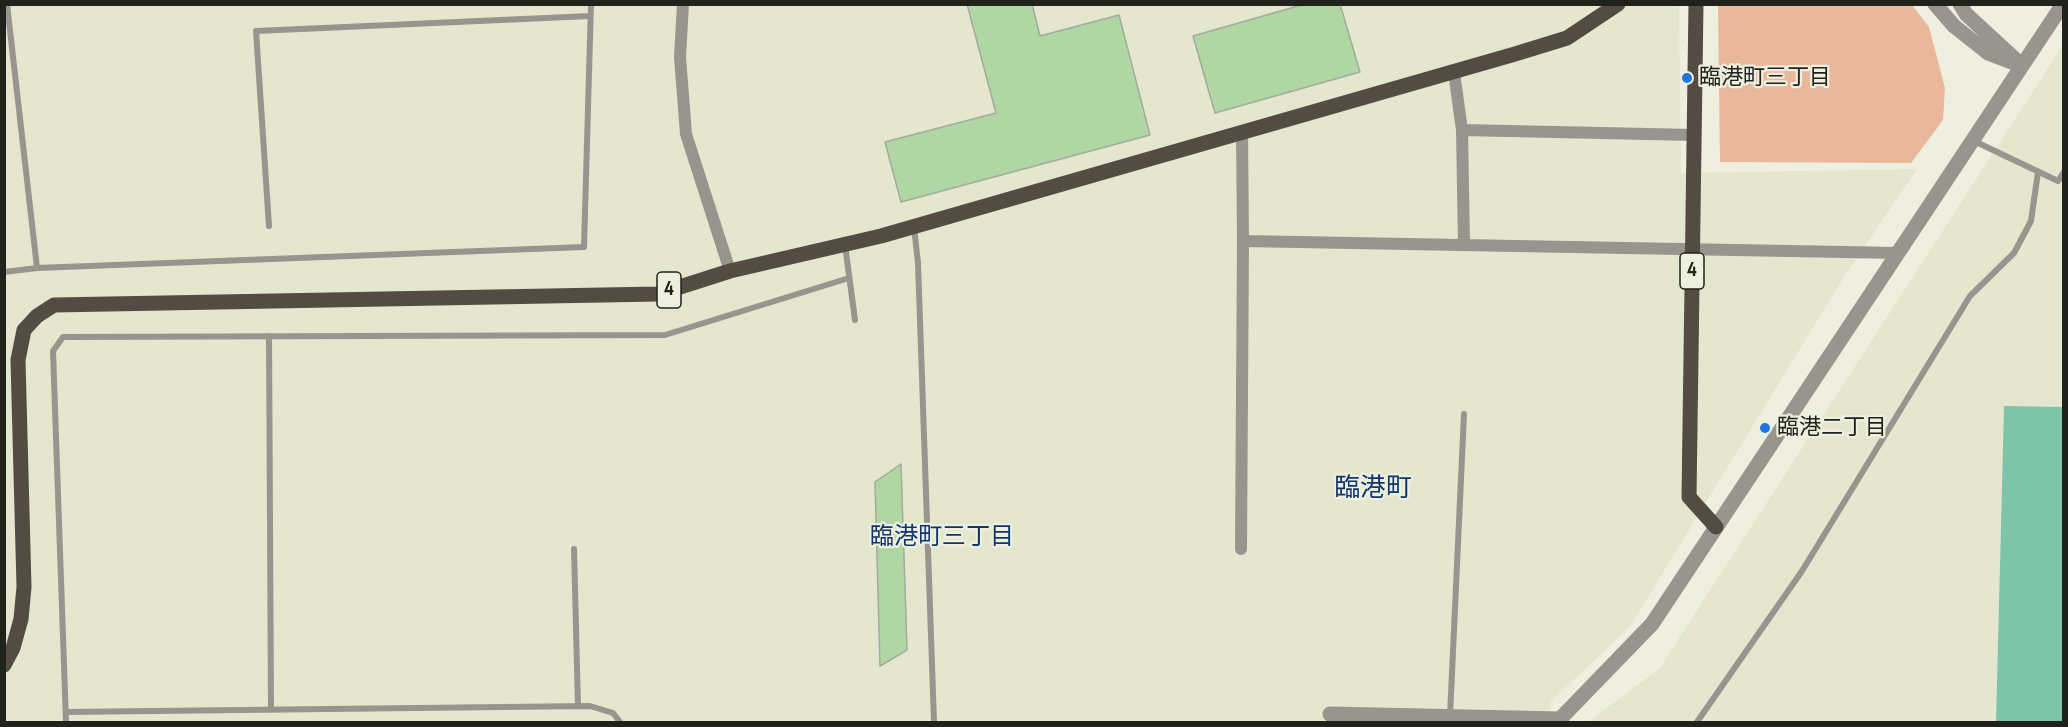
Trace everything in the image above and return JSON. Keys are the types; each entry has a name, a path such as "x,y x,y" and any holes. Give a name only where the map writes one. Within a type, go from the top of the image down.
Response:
{"main road":[{"name":"4","path":"4,665 13,648 21,619 24,587 18,360 24,330 37,316 54,305 658,294 730,271 914,226 1567,38 1618,4"},
{"name":"4","path":"1696,4 1689,497 1716,527"}],"street":[{"path":"683,4 680,57 686,134 730,271"},
{"path":"1935,4 1954,26 1988,53 2022,66"},
{"path":"1960,4 1966,14 2022,66"},
{"path":"1330,714 1560,721 1652,624 2063,4"},
{"path":"1454,72 1462,130 1464,245"},
{"path":"1241,549 1242,130"},
{"path":"1462,130 1694,135"},
{"path":"1243,242 1898,253"}],"lane":[{"path":"7,4 37,268"},
{"path":"4,272 37,268 584,246 591,4"},
{"path":"269,226 256,31 590,16"},
{"path":"1973,140 2061,181 2064,172"},
{"path":"1697,723 1802,572 1970,296 2014,253 2031,221 2038,172"},
{"path":"914,226 918,263 934,723"},
{"path":"845,244 855,320"},
{"path":"66,723 53,351 63,337 665,335 849,278"},
{"path":"269,336 271,710"},
{"path":"1450,717 1464,414"},
{"path":"574,549 578,706"},
{"path":"66,712 590,706 613,713 620,723"}],"shaded area":[{"path":"4,5 1679,5 1681,173 1917,169 1844,277 1629,628 1551,701 1550,722 5,722"},
{"path":"1718,5 1912,5 1929,27 1945,88 1943,120 1911,163 1720,162"},
{"path":"2063,45 2063,408 2004,407 1996,722 1588,722 1659,669"},
{"path":"2004,406 2063,407 2063,722 1996,722"}],"building":[{"path":"967,4 1032,4 1040,36 1119,15 1150,135 901,202 885,142 996,113"},
{"path":"1305,4 1340,4 1360,72 1215,113 1193,36"},
{"path":"901,464 907,650 880,666 875,482"}],"place":[{"name":"臨港町三丁目","path":"1687,78"},
{"name":"臨港二丁目","path":"1765,428"}],"district":[{"name":"臨港町","path":"1373,489"},
{"name":"臨港町三丁目","path":"942,538"}]}
